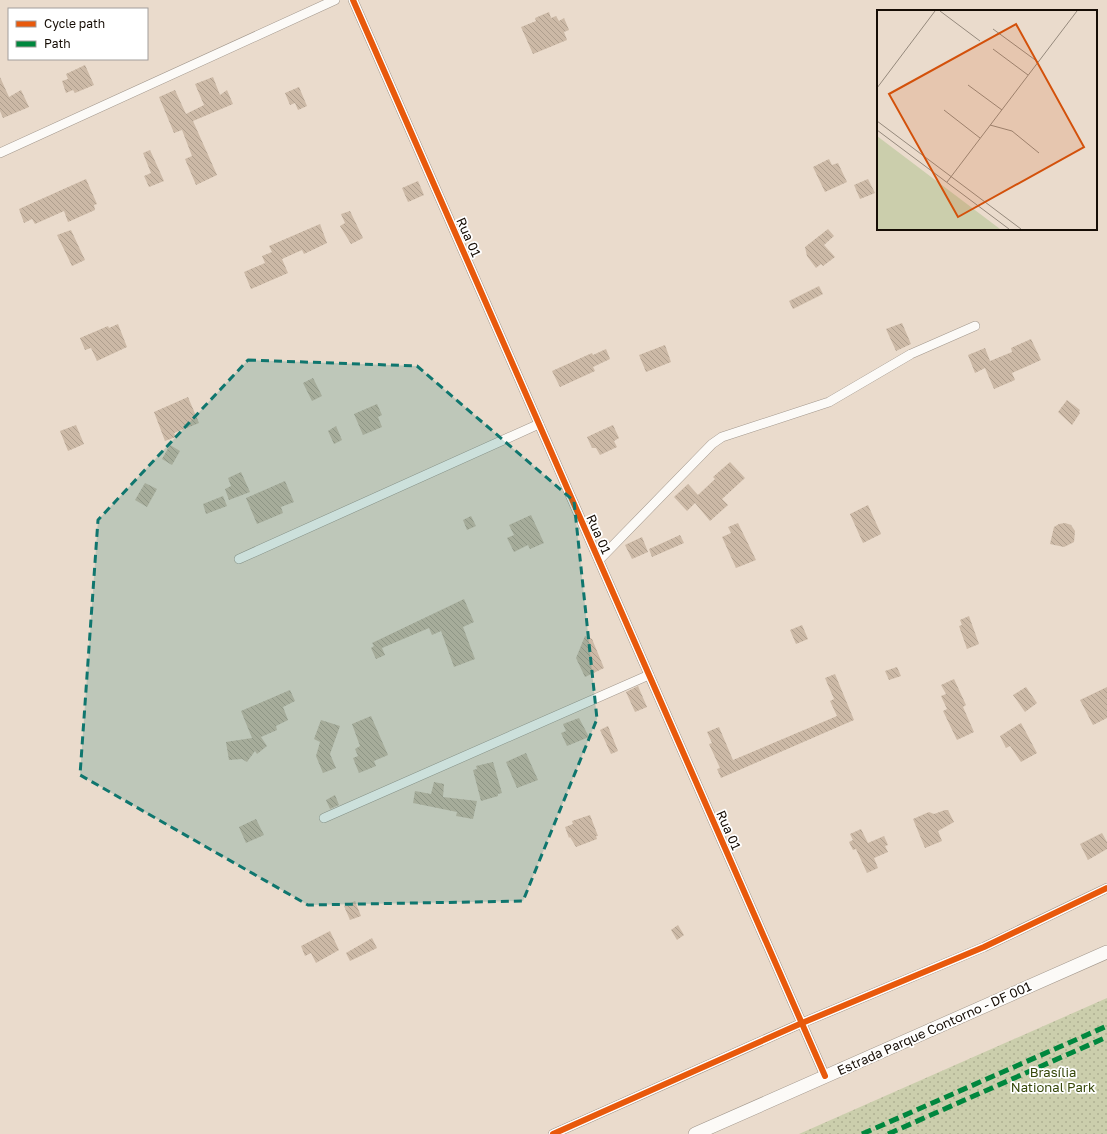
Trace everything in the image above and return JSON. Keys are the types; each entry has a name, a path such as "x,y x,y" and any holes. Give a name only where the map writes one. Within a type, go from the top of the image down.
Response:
{"main road":[{"name":"Estrada Parque Contorno - DF 001","path":"695,1134 1107,952"}],"street":[{"path":"0,153 335,0"},
{"name":"Rua 01","path":"353,0 825,1076"},
{"path":"599,560 712,444 722,437 829,402 911,354 975,326"},
{"path":"239,559 539,424"},
{"path":"324,818 649,675"},
{"path":"553,1134 802,1023 984,947 1107,888"}],"highlighted area":[{"path":"248,360 417,366 574,501 597,719 523,901 308,905 80,775 98,520"}],"green space":[{"name":"Brasília National Park","path":"1107,998 1107,1134 799,1134"}],"building":[{"path":"549,12 551,18 556,16 559,21 564,18 569,30 564,32 567,40 533,54 521,27 536,21 535,18"},
{"path":"85,65 94,85 75,93 73,90 66,93 62,81 68,79 66,74"},
{"path":"0,77 9,97 21,90 29,107 3,118 0,111"},
{"path":"213,77 220,95 227,90 233,104 193,121 217,175 196,185 185,159 192,156 182,130 174,133 159,97 175,90 186,114 204,105 195,84"},
{"path":"299,87 307,106 298,110 295,103 290,105 285,93"},
{"path":"150,150 164,181 149,187 144,176 151,173 143,153"},
{"path":"829,159 832,165 838,163 847,182 825,192 813,167"},
{"path":"86,179 97,204 94,205 95,210 68,222 64,211 35,224 32,219 24,223 19,209"},
{"path":"868,179 875,193 860,199 854,185"},
{"path":"418,181 424,195 408,202 402,188"},
{"path":"350,211 363,238 351,244 340,226 345,223 341,214"},
{"path":"320,224 327,243 304,254 302,250 282,259 288,273 251,289 244,272 265,263 262,256 272,252 269,246"},
{"path":"828,229 834,236 824,245 835,257 823,266 821,264 816,268 807,256 805,247"},
{"path":"71,230 85,260 72,266 57,235"},
{"path":"819,286 823,294 793,309 789,301"},
{"path":"902,323 911,344 896,351 886,329"},
{"path":"118,324 127,347 97,361 91,348 85,350 80,338 108,326 109,328"},
{"path":"1031,339 1041,360 1012,373 1015,380 994,389 985,368 975,373 968,355 985,348 990,361 1012,352 1011,348"},
{"path":"665,345 671,362 646,372 639,355"},
{"path":"606,349 610,359 593,367 595,371 560,387 552,371 592,353 593,355"},
{"path":"313,378 322,396 312,401 303,383"},
{"path":"188,397 199,423 174,433 176,437 165,441 154,412"},
{"path":"1067,400 1080,410 1080,413 1072,425 1058,412"},
{"path":"377,404 382,415 378,417 382,427 363,435 354,414"},
{"path":"76,425 84,444 68,451 60,431"},
{"path":"613,425 619,438 614,441 617,447 600,455 596,448 592,448 587,437"},
{"path":"336,426 342,440 334,444 328,431"},
{"path":"170,445 180,451 172,465 162,459"},
{"path":"730,462 745,478 722,499 728,505 710,521 695,503 687,511 674,497 688,484 698,495 715,479 713,477"},
{"path":"241,472 250,492 229,500 225,489 231,486 228,478"},
{"path":"285,481 294,502 281,507 283,513 257,524 246,498"},
{"path":"145,483 157,489 147,507 135,500"},
{"path":"223,496 227,506 206,514 203,504"},
{"path":"868,505 881,534 863,543 850,514"},
{"path":"531,515 544,543 530,549 528,545 514,552 507,538 514,535 509,525"},
{"path":"471,516 476,526 467,530 463,520"},
{"path":"738,523 756,560 736,568 722,537 731,533 728,527"},
{"path":"1065,523 1071,525 1075,531 1074,542 1064,547 1050,544 1054,527"},
{"path":"680,535 684,543 652,557 649,549"},
{"path":"642,537 648,552 632,559 625,545"},
{"path":"464,599 474,622 463,627 475,659 454,667 441,631 432,635 429,628 382,648 385,655 376,659 371,648 374,646 372,643"},
{"path":"969,616 979,644 967,649 959,626 962,625 960,620"},
{"path":"802,625 808,639 796,644 790,630"},
{"path":"585,636 592,639 604,668 585,677 576,658"},
{"path":"897,667 901,676 889,680 885,671"},
{"path":"835,674 854,720 721,778 717,769 720,768 709,744 712,743 707,732 719,727 733,760 837,716 830,701 834,699 825,678"},
{"path":"954,679 966,705 963,707 974,732 957,740 943,711 947,709 941,696 946,694 941,685"},
{"path":"638,686 647,707 635,712 626,692"},
{"path":"1026,687 1037,703 1025,712 1013,695"},
{"path":"1107,687 1107,718 1093,725 1080,700"},
{"path":"290,690 295,701 283,707 288,720 276,726 277,730 261,737 267,746 257,754 255,751 247,762 242,759 229,760 226,742 252,738 241,711"},
{"path":"371,716 388,755 374,761 376,766 359,773 353,758 358,756 355,749 360,746 352,724"},
{"path":"579,718 589,737 567,746 561,733 566,731 563,724"},
{"path":"321,720 340,726 330,754 336,768 323,773 316,756 320,742 314,739"},
{"path":"1021,723 1037,753 1021,762 1010,746 1006,748 1000,736"},
{"path":"608,726 618,751 611,754 600,730"},
{"path":"526,753 538,780 517,788 506,762"},
{"path":"493,762 502,793 498,794 498,796 481,801 473,770 477,769 476,766"},
{"path":"434,782 444,784 443,797 477,801 473,819 456,816 457,812 413,803 415,791 431,794"},
{"path":"335,795 339,805 330,809 326,800"},
{"path":"948,810 954,822 938,831 942,841 925,848 913,819 929,812 934,814"},
{"path":"590,815 598,836 596,836 597,839 576,847 570,837 569,838 565,827 573,824 572,821"},
{"path":"256,819 264,835 246,843 239,827"},
{"path":"861,829 868,843 884,836 888,845 885,846 888,852 874,858 878,868 867,873 856,849 853,850 849,842 853,840 850,834"},
{"path":"1102,833 1107,842 1107,849 1088,860 1080,844"},
{"path":"355,901 361,916 350,920 344,906"},
{"path":"678,925 684,935 677,940 671,930"},
{"path":"330,931 339,950 316,963 311,953 305,956 301,946"},
{"path":"372,938 377,948 350,961 346,953"}],"marked path":[{"path":"862,1134 1107,1026"},
{"path":"888,1134 1107,1037"}],"cycle path":[{"path":"353,0 825,1076"},
{"path":"553,1134 802,1023 984,947 1107,888"}]}
